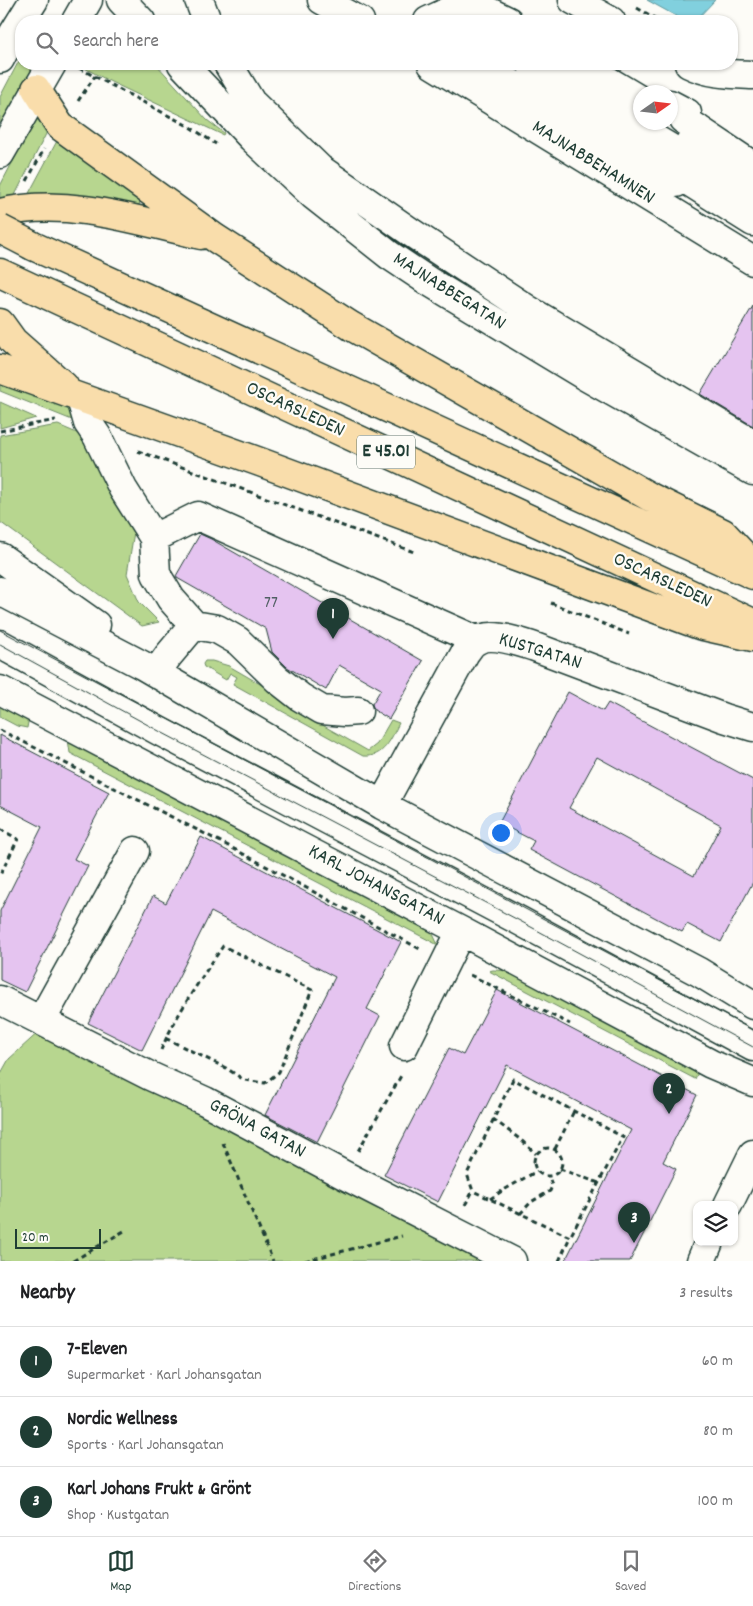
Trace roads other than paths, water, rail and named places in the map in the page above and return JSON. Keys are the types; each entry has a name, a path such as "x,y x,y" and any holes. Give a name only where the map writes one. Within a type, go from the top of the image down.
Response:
{"highway":[{"path":"36,90 60,126 215,238 360,330 650,497 723,533 753,565"},
{"path":"4,217 30,207 94,210 215,238"},
{"name":"OSCARSLEDEN","path":"4,217 33,246 753,575"},
{"name":"OSCARSLEDEN","path":"9,277 753,623"},
{"path":"0,323 13,341 57,381 81,399"},
{"path":"0,369 700,625 753,637"}],"street":[{"path":"24,15 34,0"},
{"path":"79,15 88,0"},
{"path":"121,0 135,15"},
{"path":"199,0 205,15"},
{"path":"322,0 349,15"},
{"path":"429,15 454,0"},
{"path":"484,0 515,15"},
{"path":"573,0 621,13"},
{"path":"441,15 469,2 496,15"},
{"path":"0,59 15,29"},
{"path":"0,154 48,70"},
{"name":"MAJNABBEGATAN","path":"188,70 252,138 313,195 428,281 577,371 753,471"},
{"path":"232,70 252,102 320,168 412,233 527,309 753,444"},
{"name":"MAJNABBEHAMNEN","path":"442,70 753,262"},
{"name":"MAJNABBEHAMNEN","path":"489,70 676,182 690,152 683,119 687,113 678,108"},
{"name":"MAJNABBEHAMNEN","path":"520,70 690,152 753,166"},
{"name":"MAJNABBEHAMNEN","path":"542,70 690,152 753,194"},
{"path":"567,70 633,110"},
{"path":"590,70 633,96"},
{"path":"612,70 638,85"},
{"path":"703,70 753,76"},
{"name":"MAJNABBEHAMNEN","path":"664,130 690,152 753,222"},
{"name":"MAJNABBEHAMNEN","path":"677,130 690,152"},
{"path":"81,399 88,423 97,436 123,489 154,538 156,574 171,599 194,625 217,629 238,642 300,698 322,710 358,711"},
{"path":"154,538 198,516 476,640"},
{"path":"0,557 101,628 149,669"},
{"path":"0,591 149,669 382,805 699,972 753,1005"},
{"path":"149,669 168,656 194,625"},
{"path":"0,630 753,1030"},
{"name":"KUSTGATAN","path":"382,805 465,652 476,640 489,637 505,638 534,647 753,727"},
{"path":"0,644 159,731 520,921 753,1047"},
{"name":"KARL JOHANSGATAN","path":"0,690 711,1064 753,1082"},
{"path":"41,1021 135,851"},
{"path":"404,1046 461,931"},
{"name":"GRÖNA GATAN","path":"0,1000 150,1076 205,1101 512,1261"},
{"path":"730,1201 753,1154"},
{"path":"701,1261 707,1246"}],"water":[{"path":"647,0 715,0 701,15 674,15"}],"tram line":[{"path":"0,630 753,1030"},
{"path":"0,644 159,731 520,921 753,1047"}],"place":[{"name":"7-Eleven","path":"333,639"},
{"name":"Nordic Wellness","path":"669,1114"},
{"name":"Karl Johans Frukt & Grönt","path":"634,1243"}]}
